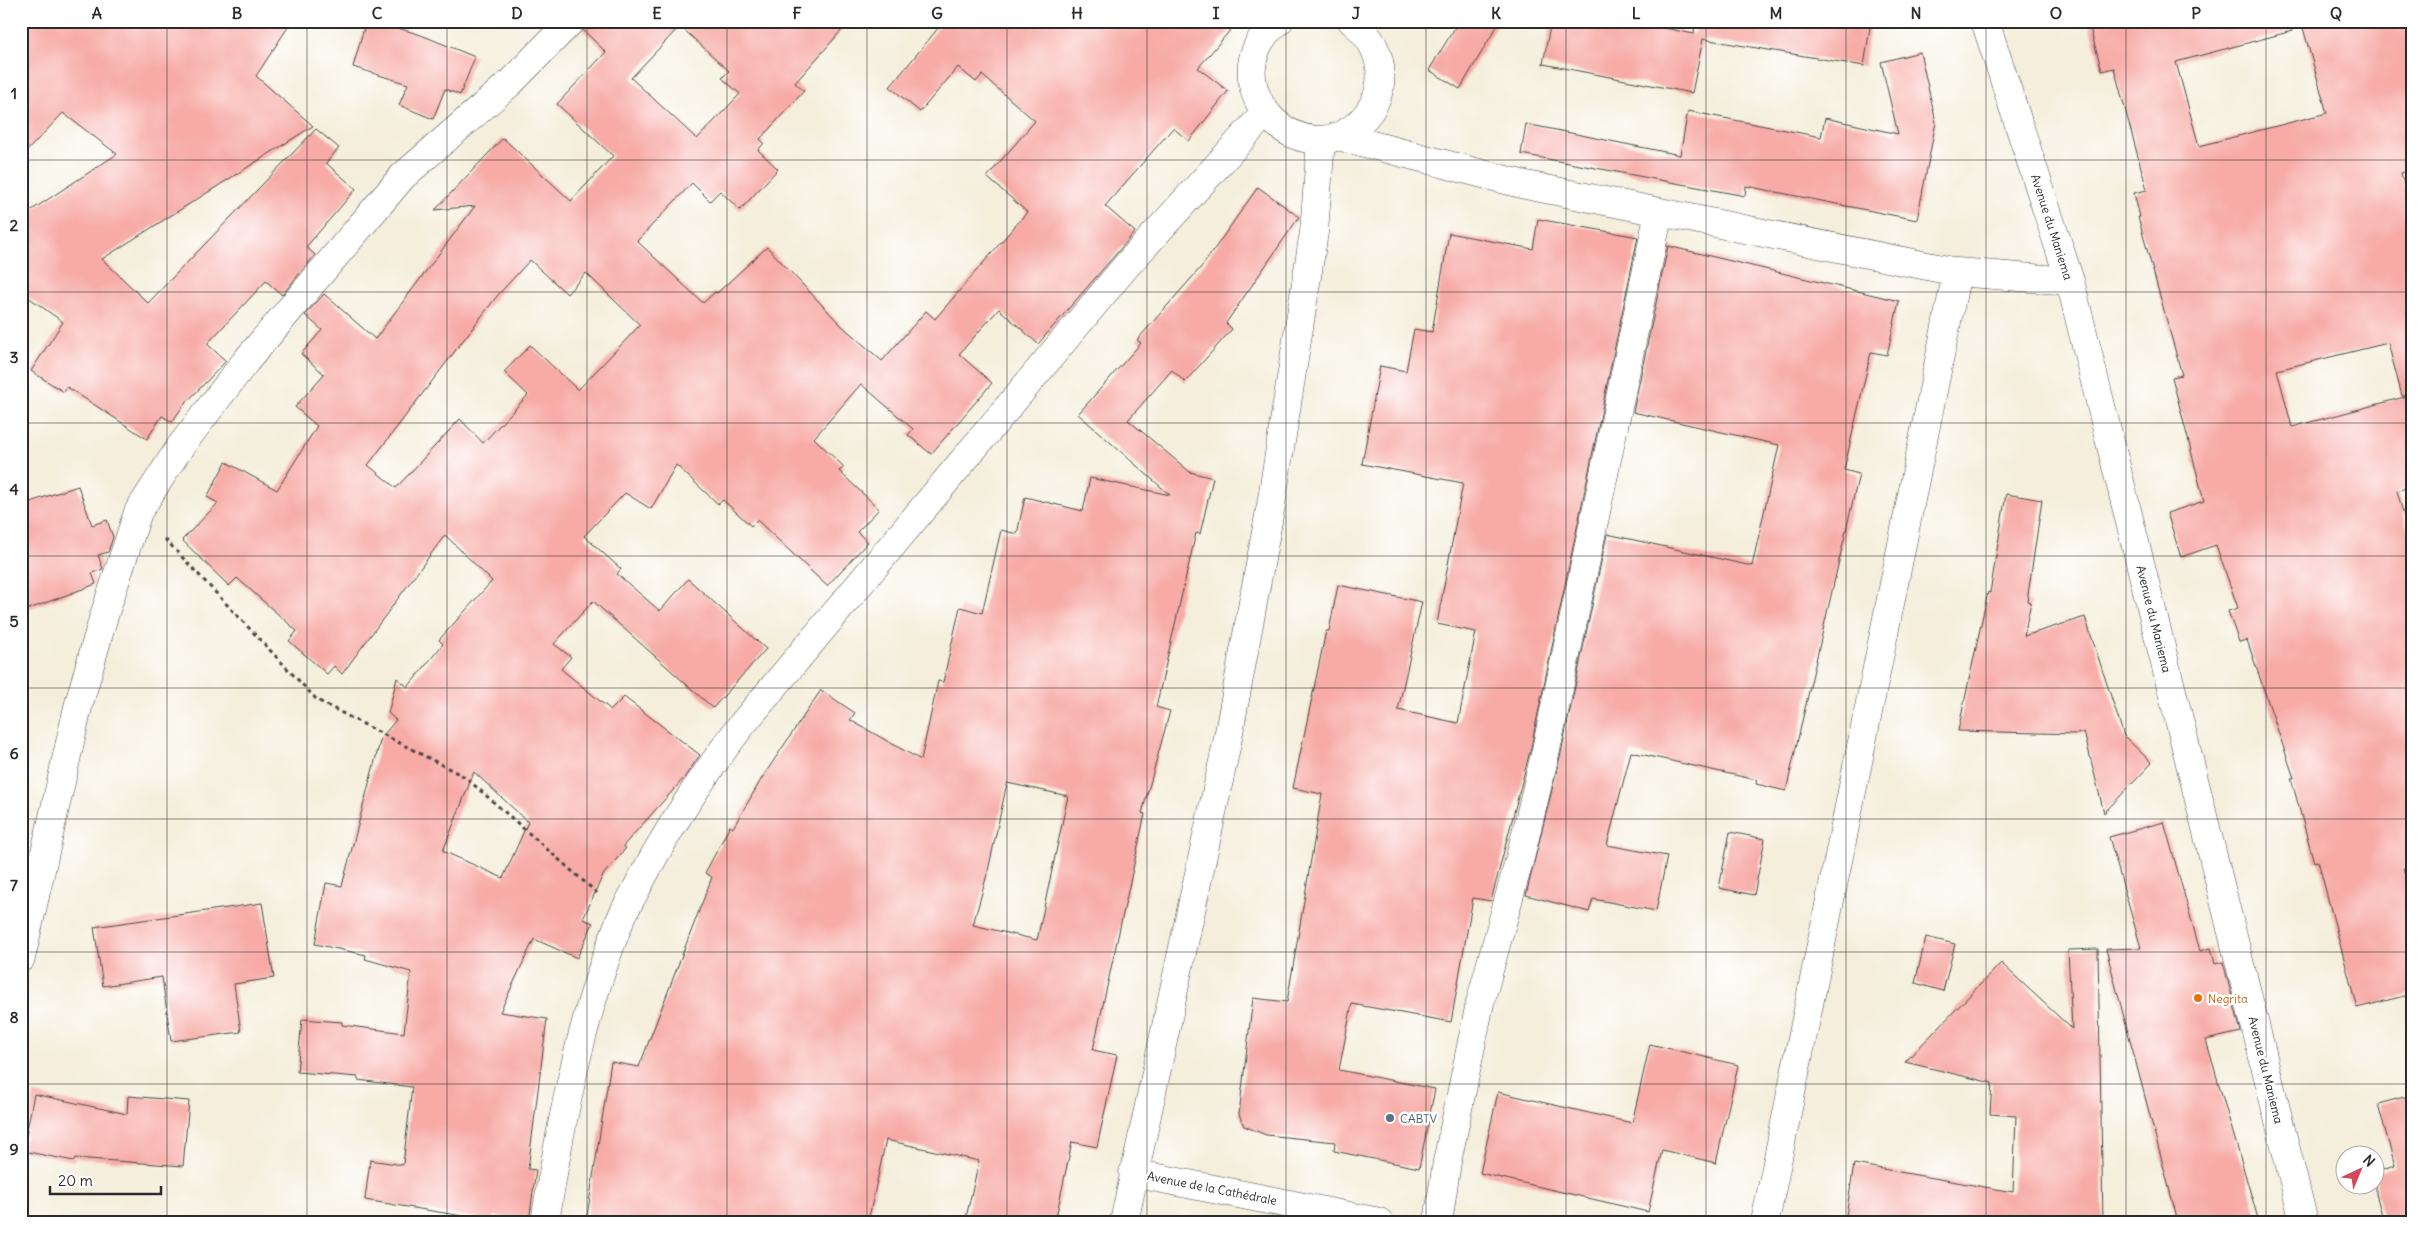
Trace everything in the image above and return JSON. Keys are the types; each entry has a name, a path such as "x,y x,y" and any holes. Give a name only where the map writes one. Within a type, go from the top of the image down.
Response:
{"street":[{"path":"21,958 78,707 105,610 138,512 180,447 246,361 403,176 511,82 571,21"},
{"path":"1279,21 1265,34 1255,54 1252,77 1256,100 1286,132 1305,139 1330,138 1521,184 1956,272 2070,281"},
{"path":"1330,138 1356,126 1371,111 1379,92 1381,71 1376,50 1365,32 1352,21"},
{"name":"Avenue du Maniema","path":"1985,21 2070,281 2304,1222"},
{"path":"545,1222 574,1069 596,991 624,912 656,851 697,784 740,727 1127,265 1266,112"},
{"path":"1124,1222 1227,743 1271,505 1330,138"},
{"path":"1438,1222 1447,1162 1480,1003 1521,854 1546,750 1659,212"},
{"path":"1765,1222 1956,272"},
{"name":"Avenue de la Cathédrale","path":"1134,1173 1379,1222"}],"path":[{"path":"138,512 318,700 465,777 596,892 624,912"}],"building":[{"path":"21,21 292,21 256,76 313,126 102,259 148,303 316,129 339,148 326,163 356,189 306,247 315,255 282,295 266,281 207,344 226,361 183,406 172,422 162,416 147,439 67,387 64,392 31,371 63,322 21,292 21,217 117,154 63,113 21,157"},
{"path":"366,21 375,21 421,35 475,57 460,95 445,89 433,119 399,105 408,84 353,67"},
{"path":"586,21 850,21 795,83 804,91 760,139 764,143 758,150 778,169 740,210 720,191 710,201 692,183 637,241 703,303 715,292 717,293 767,247 841,325 882,361 926,311 935,319 1027,212 987,177 1035,121 982,75 976,82 958,67 920,112 890,87 944,21 1238,21 1198,68 1228,91 1189,141 1173,128 1105,206 1135,232 1038,344 999,309 959,354 992,383 931,454 908,435 913,429 861,384 814,438 844,467 839,471 879,509 857,532 868,542 827,586 757,520 751,526 723,500 718,504 676,465 651,509 625,493 584,536 621,569 617,574 660,611 688,579 766,649 713,708 593,601 554,644 571,657 561,669 611,710 624,697 700,755 684,778 623,846 626,848 603,875 583,919 593,923 577,958 534,939 500,1012 547,1019 528,1169 536,1170 529,1221 494,1216 493,1221 365,1200 370,1160 403,1165 412,1087 358,1080 358,1077 297,1072 302,1019 342,1022 342,1025 404,1033 411,972 365,959 366,955 315,944 326,883 342,886 381,738 396,720 388,713 397,678 408,687 443,644 439,640 492,581 445,535 342,674 334,666 327,674 289,641 297,631 237,578 229,586 182,540 218,503 207,497 226,462 277,490 317,426 295,407 324,374 301,354 322,330 305,315 324,294 375,339 475,206 435,210 503,138 571,201 613,156 557,104 606,52 583,30","holes":["680,26 729,71 722,78 740,94 697,139 631,78","530,260 567,294 586,273 640,325 578,390 530,345 504,372 528,395 483,443 460,419 396,488 368,465 497,296","474,772 528,822 503,878 443,851"]},
{"path":"1459,21 1500,21 1460,89 1429,70"},
{"path":"1551,21 1630,21 1694,34 1695,21 1871,21 1864,66 1703,39 1692,93 1543,64"},
{"path":"2088,21 2290,21 2292,31 2176,62 2199,146 2327,113 2301,21 2412,21 2412,170 2401,173 2412,215 2412,395 2412,486 2397,491 2412,544 2412,866 2403,868 2412,901 2412,994 2357,1008 2318,861 2314,862 2291,778 2294,778 2247,640 2239,642 2228,611 2238,608 2216,545 2181,557 2167,513 2204,501 2172,377 2182,375 2138,217 2140,217 2134,193 2147,190 2114,68 2102,71","holes":["2388,343 2402,396 2412,395 2292,427 2277,370"]},
{"path":"1920,52 1936,122 1917,220 1746,186 1745,196 1521,154 1526,124 1680,155 1688,111 1821,137 1825,118 1898,134 1881,62"},
{"path":"1258,187 1299,217 1226,323 1232,329 1185,382 1172,370 1128,420 1190,472 1213,478 1200,534 1196,533 1156,707 1170,711 1142,813 1145,814 1093,1050 1117,1055 1097,1147 1072,1142 1055,1222 965,1222 979,1161 886,1140 868,1222 586,1222 611,1062 639,1067 712,877 705,873 730,826 733,828 762,778 821,690 855,713 850,720 921,760 938,681 943,682 960,607 982,613 1001,530 1017,534 1025,497 1083,511 1090,478 1170,495 1078,414 1141,343 1137,340 1203,265","holes":["1007,783 1068,796 1037,940 973,925 988,871"]},
{"path":"1538,219 1638,237 1531,747 1491,901 1473,898 1451,1022 1352,1004 1339,1070 1435,1089 1419,1168 1334,1151 1335,1142 1266,1135 1244,1126 1239,1114 1253,998 1287,1002 1322,794 1293,788 1326,631 1329,631 1338,585 1422,602 1398,710 1458,723 1476,632 1437,624 1463,483 1362,464 1380,366 1406,371 1414,329 1432,332 1449,233 1533,249"},
{"path":"1668,246 1899,301 1887,355 1871,352 1844,470 1859,474 1786,791 1756,784 1757,780 1631,752 1607,845 1667,856 1656,911 1593,899 1589,912 1526,895 1561,753 1607,534 1752,566 1779,445 1633,412"},
{"path":"78,486 92,525 107,520 113,537 108,552 98,555 103,569 92,573 96,584 21,612 21,505"},
{"path":"2006,494 2042,500 2027,601 2031,602 2024,636 2085,617 2124,736 2152,763 2104,813 2084,732 2077,734 1958,731 1988,592 1990,593"},
{"path":"2164,822 2200,951 2211,948 2215,964 2223,962 2241,1032 2206,1040 2259,1222 2178,1222 2106,949 2141,948 2109,837"},
{"path":"1730,832 1765,839 1754,895 1719,888"},
{"path":"262,903 274,978 234,984 241,1032 171,1041 162,977 103,986 94,927"},
{"path":"1926,937 1955,944 1943,991 1915,983"},
{"path":"2098,949 2103,1222 1845,1222 1854,1164 2013,1192 2016,1116 1990,1114 1992,1083 1905,1062 2001,963 2072,1029 2068,950"},
{"path":"1650,1044 1738,1065 1716,1163 1662,1150 1648,1212 1480,1173 1498,1092 1632,1123"},
{"path":"34,1094 127,1114 128,1096 189,1101 183,1166 75,1158 74,1161 23,1151"},
{"path":"2412,1095 2412,1222 2384,1222 2377,1196 2386,1196 2386,1169 2395,1166 2378,1104"}],"place":[{"name":"Negrita","path":"2198,998"},
{"name":"CABTV","path":"1390,1118"}]}
